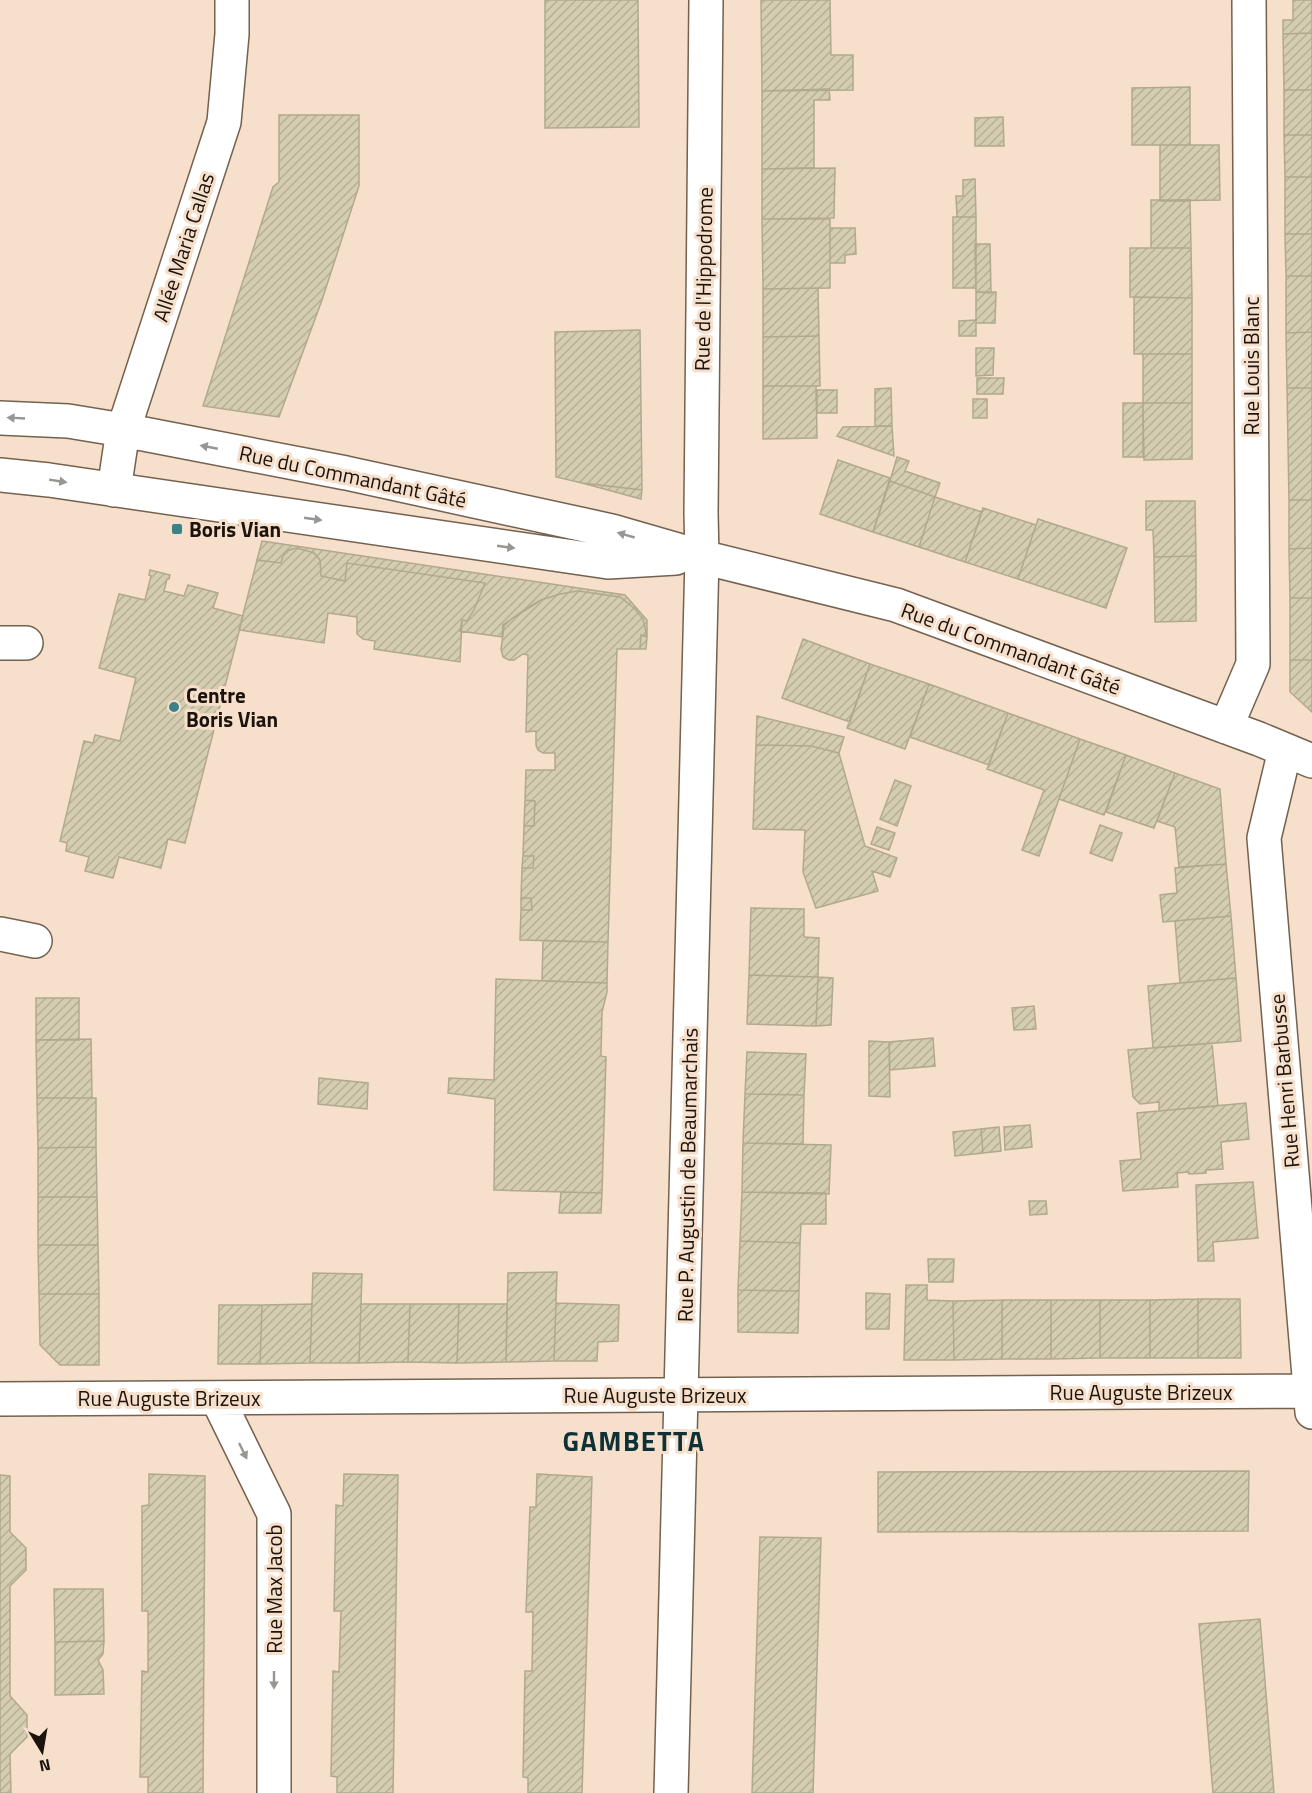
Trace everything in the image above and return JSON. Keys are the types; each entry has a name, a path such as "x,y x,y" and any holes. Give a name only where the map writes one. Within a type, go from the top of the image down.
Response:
{"street":[{"name":"Allée Maria Callas","path":"114,490 123,430 224,122 232,34 232,0"},
{"name":"Rue de l'Hippodrome","path":"702,557 700,513 706,0"},
{"name":"Rue Louis Blanc","path":"1226,727 1253,664 1249,0"},
{"name":"Rue du Commandant Gâté","path":"0,418 68,422 123,430 346,474 612,531 702,557 896,605 1298,755"},
{"name":"Rue du Commandant Gâté","path":"0,475 49,480 608,562 702,557"},
{"name":"Rue P. Augustin de Beaumarchais","path":"670,1793 702,557"},
{"name":"Rue Henri Barbusse","path":"1298,755 1264,838 1311,1403"},
{"path":"0,934 35,941"},
{"name":"Rue Auguste Brizeux","path":"0,1399 681,1395 1311,1403"},
{"name":"Rue Max Jacob","path":"217,1398 274,1514 274,1793"}],"building":[{"path":"545,0 638,0 639,127 545,128"},
{"path":"761,0 830,0 831,55 853,55 853,90 762,91"},
{"path":"1293,0 1312,0 1312,33 1283,34 1283,20 1293,20"},
{"path":"1312,33 1312,90 1284,90 1283,34"},
{"path":"1190,87 1190,145 1132,145 1132,88"},
{"path":"829,89 830,100 814,100 814,168 762,169 762,91"},
{"path":"1284,90 1312,90 1312,135 1284,135"},
{"path":"279,115 359,115 359,186 322,300 279,417 203,406 273,187 279,182"},
{"path":"1003,117 1004,146 975,146 975,118"},
{"path":"1284,135 1312,135 1312,177 1285,177"},
{"path":"1160,145 1219,145 1220,200 1160,201"},
{"path":"835,168 834,218 762,219 762,169"},
{"path":"1285,177 1312,177 1312,234 1285,234"},
{"path":"975,179 976,217 957,217 956,196 963,196 963,180"},
{"path":"1151,200 1190,200 1191,248 1151,248"},
{"path":"953,217 976,217 976,288 953,288"},
{"path":"762,219 830,219 830,288 763,289"},
{"path":"830,228 855,228 856,254 845,255 845,263 830,263"},
{"path":"1285,234 1312,234 1312,276 1286,276"},
{"path":"975,244 990,244 991,293 976,292"},
{"path":"1130,248 1191,248 1192,298 1130,297"},
{"path":"1286,276 1312,276 1312,332 1286,333"},
{"path":"818,288 819,336 763,337 763,289"},
{"path":"976,292 996,292 995,323 976,323"},
{"path":"1134,297 1192,298 1192,354 1134,354"},
{"path":"976,320 976,336 959,336 959,321"},
{"path":"640,330 642,490 582,483 556,477 555,332"},
{"path":"1312,332 1312,388 1287,388 1286,333"},
{"path":"819,336 820,386 763,386 763,337"},
{"path":"976,348 994,348 993,375 976,376"},
{"path":"1143,354 1192,354 1192,403 1143,403"},
{"path":"977,378 1004,378 1003,394 977,394"},
{"path":"763,386 816,386 817,438 763,439"},
{"path":"891,388 892,426 875,426 875,389"},
{"path":"1287,388 1312,388 1312,500 1289,500"},
{"path":"817,390 837,390 837,413 817,413"},
{"path":"973,399 987,399 987,418 973,418"},
{"path":"1123,403 1143,403 1143,457 1123,457"},
{"path":"1143,403 1192,403 1192,459 1144,460"},
{"path":"892,426 894,456 837,436 843,427"},
{"path":"897,457 909,461 905,471 940,483 935,497 890,481"},
{"path":"838,460 890,478 873,532 820,514"},
{"path":"890,481 935,497 919,547 873,532"},
{"path":"582,483 642,490 641,499"},
{"path":"935,497 982,512 965,562 919,547"},
{"path":"1289,500 1312,500 1312,548 1289,549"},
{"path":"1146,501 1195,501 1196,556 1154,557 1153,530 1146,530"},
{"path":"983,508 1036,525 1018,579 965,562"},
{"path":"1038,519 1127,548 1106,608 1018,579"},
{"path":"262,541 625,595 647,620 647,637 643,619 620,597 578,591 541,600 527,608 503,625 502,637 460,631 462,620 467,621 474,610 485,583 347,563 345,581 321,576 320,560 314,553 297,548 289,550 283,556 281,563 257,560"},
{"path":"297,548 314,553 320,560 321,576 345,581 347,563 485,583 474,610 467,621 462,620 460,662 374,649 375,641 363,639 357,634 357,617 328,613 324,643 239,630 257,560 281,563 283,556 289,550"},
{"path":"1312,548 1312,598 1290,598 1289,549"},
{"path":"1196,556 1196,621 1155,622 1154,557"},
{"name":"Centre Boris Vian","path":"150,570 170,575 164,591 184,596 188,585 218,593 213,608 243,616 185,843 168,839 161,868 119,857 113,878 85,871 89,857 66,851 67,843 60,841 84,741 93,743 95,735 120,741 136,678 99,668 119,594 145,600 151,576 149,575"},
{"path":"578,591 620,597 643,619 646,632 646,636 641,635 640,649 617,649 608,942 520,940 521,910 532,910 531,898 521,898 522,868 533,868 534,856 523,856 524,826 534,826 535,801 525,800 526,770 555,770 555,753 543,753 538,750 536,731 526,732 528,655 523,654 514,660 503,657 501,649 504,627 502,628 510,620 541,600"},
{"path":"1290,598 1312,598 1312,660 1290,660"},
{"path":"641,635 647,637 646,649 640,649"},
{"path":"803,639 870,664 850,722 782,698"},
{"path":"1290,660 1312,660 1312,712 1290,692"},
{"path":"870,664 929,684 905,749 847,728"},
{"path":"929,684 1008,713 989,765 910,737"},
{"path":"1008,713 1080,739 1039,856 1022,850 1044,790 987,769"},
{"path":"757,716 844,737 839,753 811,746 756,745"},
{"path":"1080,739 1126,755 1104,815 1059,799"},
{"path":"756,745 811,746 839,753 865,846 897,858 890,877 872,871 878,891 816,908 803,872 805,830 753,829"},
{"path":"1126,755 1175,773 1154,828 1106,812"},
{"path":"1175,773 1220,789 1226,864 1179,867 1175,827 1157,821"},
{"path":"895,780 911,786 897,826 880,819"},
{"path":"525,800 535,801 534,826 524,826"},
{"path":"1100,825 1122,833 1112,861 1090,853"},
{"path":"877,827 895,833 889,850 871,844"},
{"path":"523,856 534,856 533,868 522,868"},
{"path":"1226,864 1231,916 1163,922 1160,895 1177,893 1175,868"},
{"path":"521,898 531,898 532,910 521,910"},
{"path":"751,908 804,909 804,937 819,938 818,977 749,975"},
{"path":"1231,916 1236,978 1180,983 1175,921"},
{"path":"543,941 608,942 607,983 542,981"},
{"path":"749,975 818,977 816,1026 747,1024"},
{"path":"818,977 833,978 831,1025 816,1026"},
{"path":"1236,978 1241,1041 1153,1048 1148,986"},
{"path":"496,979 607,983 602,1012 601,1056 606,1057 602,1193 494,1190 495,1099 448,1093 449,1078 494,1080"},
{"path":"36,998 79,998 79,1040 36,1040"},
{"path":"1034,1006 1036,1029 1014,1030 1012,1008"},
{"path":"933,1038 935,1066 890,1070 889,1042"},
{"path":"91,1039 92,1098 37,1098 36,1040"},
{"path":"869,1041 889,1042 890,1097 869,1096"},
{"path":"1212,1043 1218,1106 1159,1111 1159,1102 1140,1104 1133,1097 1128,1050"},
{"path":"747,1052 806,1054 804,1095 745,1094"},
{"path":"319,1078 368,1083 367,1109 318,1104"},
{"path":"745,1094 804,1095 803,1144 743,1143"},
{"path":"37,1098 96,1098 96,1147 38,1148"},
{"path":"1246,1103 1249,1139 1221,1142 1223,1169 1206,1170 1206,1173 1177,1173 1178,1187 1123,1191 1120,1161 1141,1159 1137,1113"},
{"path":"1030,1125 1032,1147 1005,1150 1004,1127"},
{"path":"999,1127 1001,1151 983,1153 981,1129"},
{"path":"981,1129 983,1153 955,1156 953,1132"},
{"path":"743,1143 831,1145 829,1194 742,1192"},
{"path":"96,1147 97,1197 38,1197 38,1148"},
{"path":"1253,1182 1258,1238 1213,1242 1214,1261 1198,1261 1196,1185"},
{"path":"561,1192 602,1193 601,1213 559,1213"},
{"path":"742,1192 826,1193 826,1224 801,1224 800,1243 740,1241"},
{"path":"38,1197 97,1197 98,1245 38,1245"},
{"path":"1029,1201 1046,1201 1047,1214 1030,1215"},
{"path":"740,1241 800,1243 799,1291 738,1290"},
{"path":"38,1245 98,1245 99,1294 39,1294"},
{"path":"928,1259 954,1259 953,1282 929,1282"},
{"path":"557,1272 554,1361 506,1362 508,1273"},
{"path":"313,1273 362,1274 359,1363 310,1363"},
{"path":"906,1285 927,1285 927,1300 953,1301 954,1360 904,1360"},
{"path":"738,1290 799,1291 798,1333 738,1332"},
{"path":"866,1293 890,1294 889,1329 866,1329"},
{"path":"39,1294 99,1294 99,1365 60,1365 40,1345"},
{"path":"1198,1299 1198,1358 1150,1358 1150,1300"},
{"path":"1198,1299 1240,1299 1241,1358 1198,1358"},
{"path":"1002,1300 1051,1300 1051,1359 1002,1359"},
{"path":"1002,1300 1002,1359 954,1360 953,1301"},
{"path":"1051,1300 1100,1300 1100,1358 1051,1359"},
{"path":"1100,1300 1150,1300 1150,1358 1100,1358"},
{"path":"556,1303 619,1305 618,1341 598,1342 597,1361 554,1361"},
{"path":"312,1304 310,1363 260,1364 262,1305"},
{"path":"361,1304 410,1304 408,1362 359,1363"},
{"path":"410,1304 459,1304 457,1363 408,1362"},
{"path":"459,1304 507,1304 506,1362 457,1363"},
{"path":"219,1305 262,1305 260,1364 218,1364"},
{"path":"1249,1471 1248,1531 878,1532 878,1472"},
{"path":"149,1474 205,1476 203,1793 148,1793 148,1777 140,1777 142,1671 148,1672 148,1611 142,1611 142,1506 149,1505"},
{"path":"344,1474 398,1475 393,1793 337,1793 337,1777 331,1776 333,1671 339,1672 341,1611 334,1611 336,1505 343,1506"},
{"path":"537,1474 592,1477 582,1793 528,1793 528,1778 523,1777 525,1671 532,1671 533,1612 526,1612 530,1507 536,1507"},
{"path":"0,1475 10,1476 10,1532 26,1548 26,1570 10,1586 10,1696 27,1715 27,1737 10,1754 11,1793 0,1793"},
{"path":"760,1537 821,1538 813,1793 752,1793"},
{"path":"54,1589 103,1589 104,1641 55,1642"},
{"path":"1260,1619 1274,1793 1213,1793 1199,1624"},
{"path":"104,1641 103,1654 98,1660 103,1670 104,1694 55,1695 55,1642"}],"place":[{"name":"Boris Vian","path":"177,529"},
{"name":"Centre Boris Vian","path":"174,707"}],"district":[{"name":"GAMBETTA","path":"634,1440"}]}
